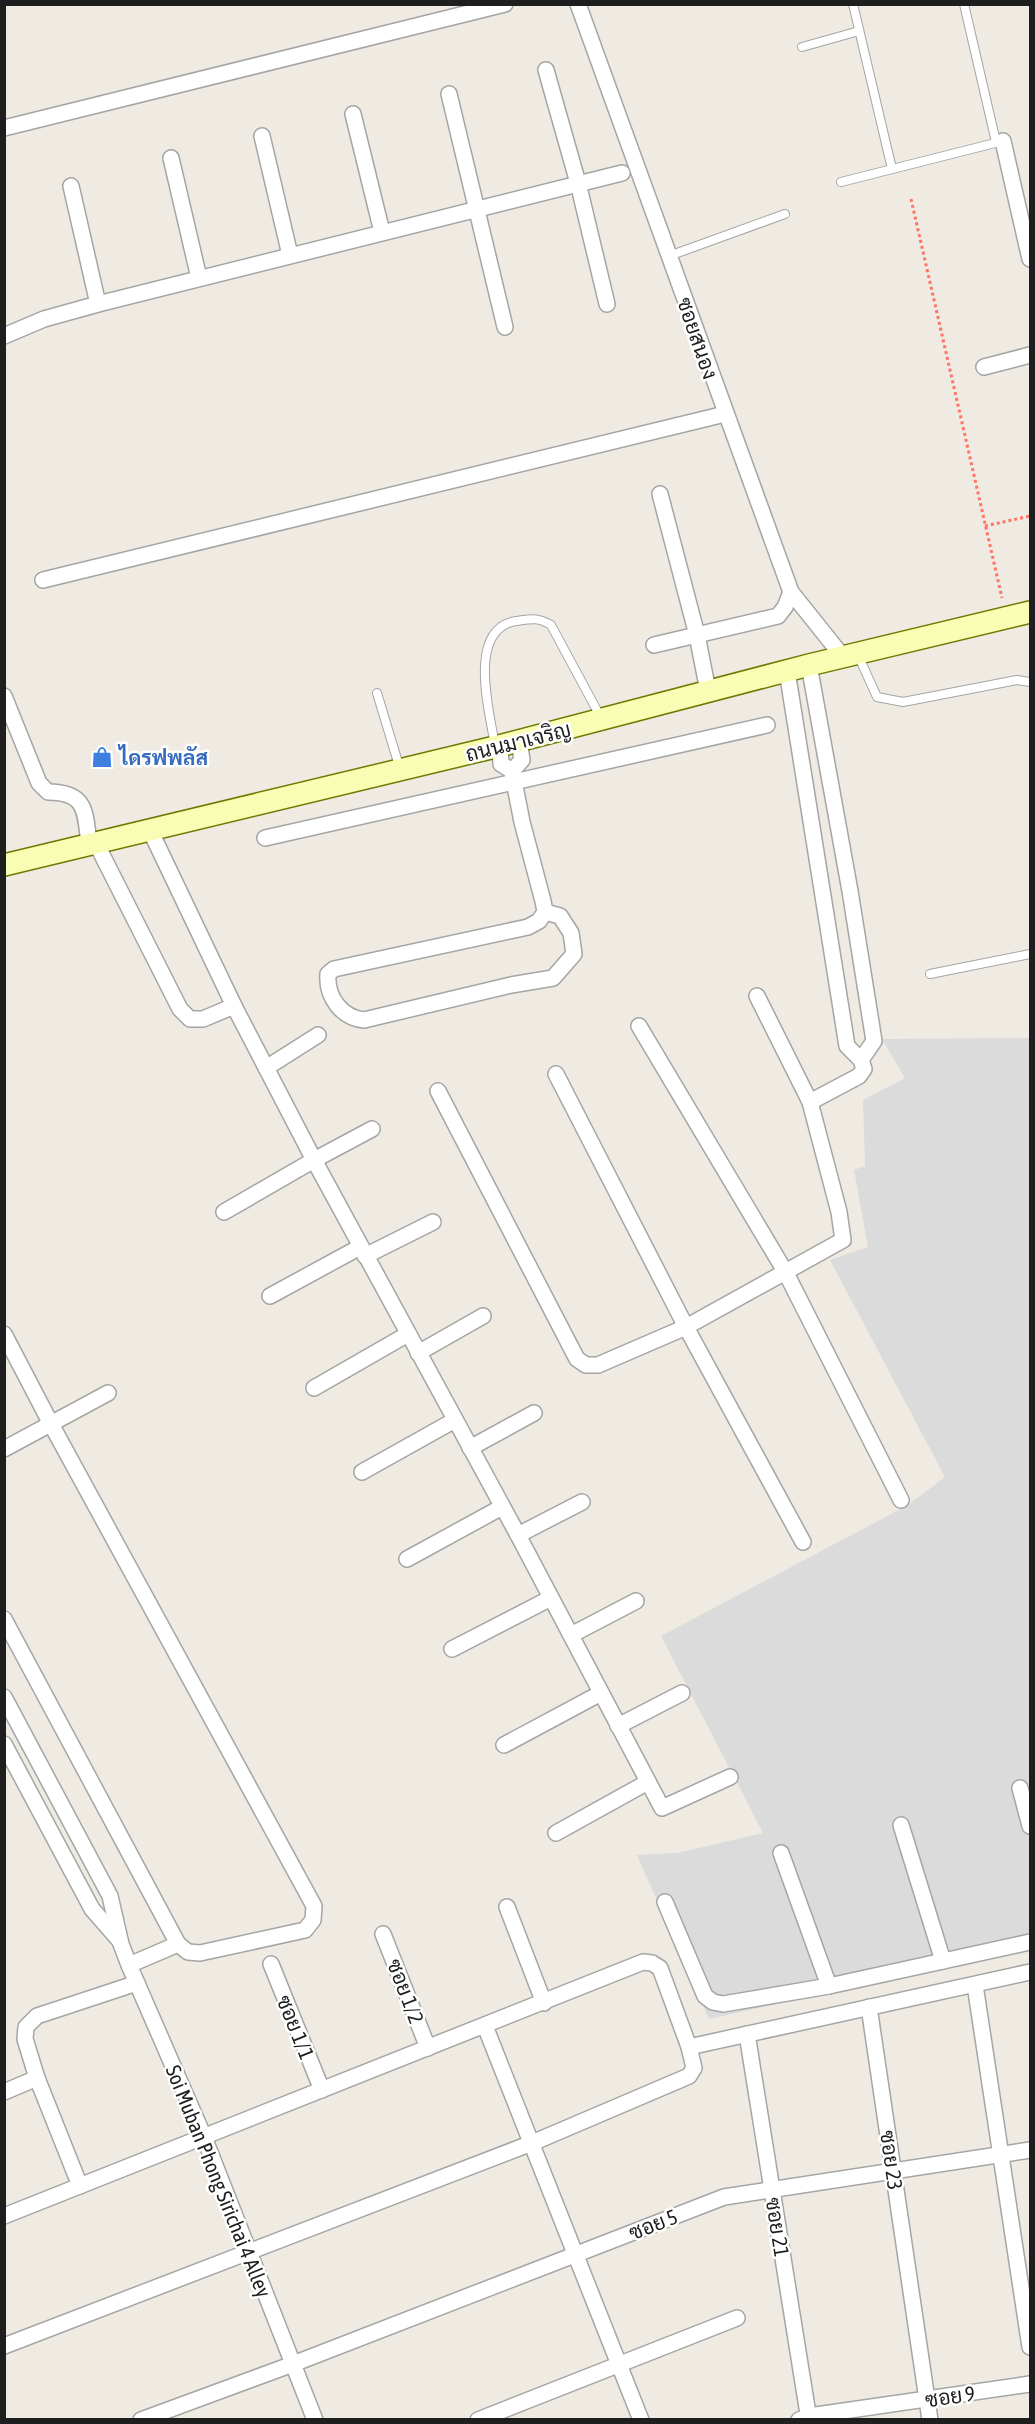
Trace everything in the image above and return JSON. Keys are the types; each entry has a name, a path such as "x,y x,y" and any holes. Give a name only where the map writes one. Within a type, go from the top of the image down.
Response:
{"main road":[{"name":"ถนนมาเจริญ","path":"4,865 504,745 809,665 1030,612"}],"street":[{"path":"4,128 505,4"},
{"name":"ซอยสนอง","path":"578,4 791,592 850,655"},
{"path":"546,70 578,183 607,303"},
{"path":"449,94 505,327"},
{"path":"353,114 382,232"},
{"path":"262,136 290,255"},
{"path":"1000,141 1030,259"},
{"path":"171,158 199,278"},
{"path":"4,336 44,319 99,304 622,173"},
{"path":"71,186 99,304"},
{"path":"984,367 1030,354"},
{"path":"43,580 725,414"},
{"path":"660,495 697,635 708,691"},
{"path":"654,645 778,616 785,607 791,592"},
{"path":"809,665 850,891 874,1041 861,1060"},
{"path":"787,671 847,1046 861,1060 864,1069 859,1076 810,1102"},
{"path":"4,696 39,783 48,792 66,792 74,796 86,817 93,843 180,1009 190,1019 203,1019 234,1006"},
{"path":"265,838 513,777 767,725"},
{"path":"504,745 501,764 513,777 545,912 539,921 528,927 334,969 328,974 329,991 339,1008 352,1019 364,1020 512,985 554,978 574,954 571,933 560,916 545,912"},
{"path":"150,830 234,1006 314,1160 518,1535 662,1808 730,1777"},
{"path":"438,1091 577,1359 586,1365 598,1365 686,1327 843,1240 839,1212 810,1102 757,996"},
{"path":"639,1026 786,1272 901,1500"},
{"path":"266,1068 318,1035"},
{"path":"556,1074 686,1327 803,1542"},
{"path":"224,1212 372,1129"},
{"path":"270,1296 363,1251 433,1222"},
{"path":"418,1353 483,1316"},
{"path":"4,1334 314,1906 313,1920 304,1930 201,1953 188,1952 178,1944 4,1619"},
{"path":"314,1388 408,1334"},
{"path":"4,1449 108,1393"},
{"path":"470,1448 534,1413"},
{"path":"363,1472 455,1420"},
{"path":"518,1535 582,1502"},
{"path":"407,1560 502,1507"},
{"path":"452,1649 551,1598"},
{"path":"571,1635 636,1600"},
{"path":"504,1745 601,1692"},
{"path":"618,1726 682,1693"},
{"name":"Soi Muban Phong Sirichai 4 Alley","path":"4,1697 110,1896 129,1965 204,2137 315,2420"},
{"name":"Soi Muban Phong Sirichai 4 Alley","path":"4,1744 92,1909 122,1944"},
{"path":"556,1833 648,1782"},
{"path":"1020,1788 1030,1826"},
{"path":"901,1825 943,1961"},
{"path":"781,1853 829,1986"},
{"path":"665,1902 705,1996 713,2002 723,2004 829,1986 1030,1942"},
{"path":"507,1907 544,2003"},
{"name":"ซอย 1/2","path":"383,1934 428,2049"},
{"path":"129,1965 178,1944"},
{"path":"4,2216 643,1962 652,1963 660,1968 690,2047 694,2068 689,2076 532,2143 4,2346"},
{"name":"ซอย 1/1","path":"271,1964 322,2090"},
{"path":"690,2047 1030,1972"},
{"path":"80,2186 37,2078 25,2039 26,2027 37,2016 137,1983"},
{"path":"975,1984 1030,2347"},
{"name":"ซอย 23","path":"869,2007 930,2420"},
{"path":"485,2026 641,2420"},
{"name":"ซอย 21","path":"747,2034 806,2418"},
{"path":"4,2092 37,2078"},
{"name":"ซอย 5","path":"141,2420 293,2364 723,2197 1030,2150"},
{"path":"478,2420 737,2318"},
{"name":"ซอย 9","path":"806,2418 1030,2384"}],"lane":[{"path":"853,4 892,169"},
{"path":"841,182 1000,141 964,4"},
{"path":"801,47 859,31"},
{"path":"669,256 785,214"},
{"path":"504,745 484,672 485,652 493,634 511,622 539,618 551,625 602,719"},
{"path":"850,655 877,697 903,702 1017,680 1030,682"},
{"path":"377,693 400,770"},
{"path":"930,974 1030,954"}],"path":[{"path":"911,199 1006,618"},
{"path":"986,526 1030,516"}],"shaded area":[{"path":"1030,1038 1030,1948 709,2019 637,1855 677,1853 763,1833 661,1636 908,1505 945,1477 830,1260 868,1247 854,1170 865,1166 863,1100 905,1078 882,1039"}],"place":[{"name":"ไดรฟพลัส","path":"102,757"}]}
